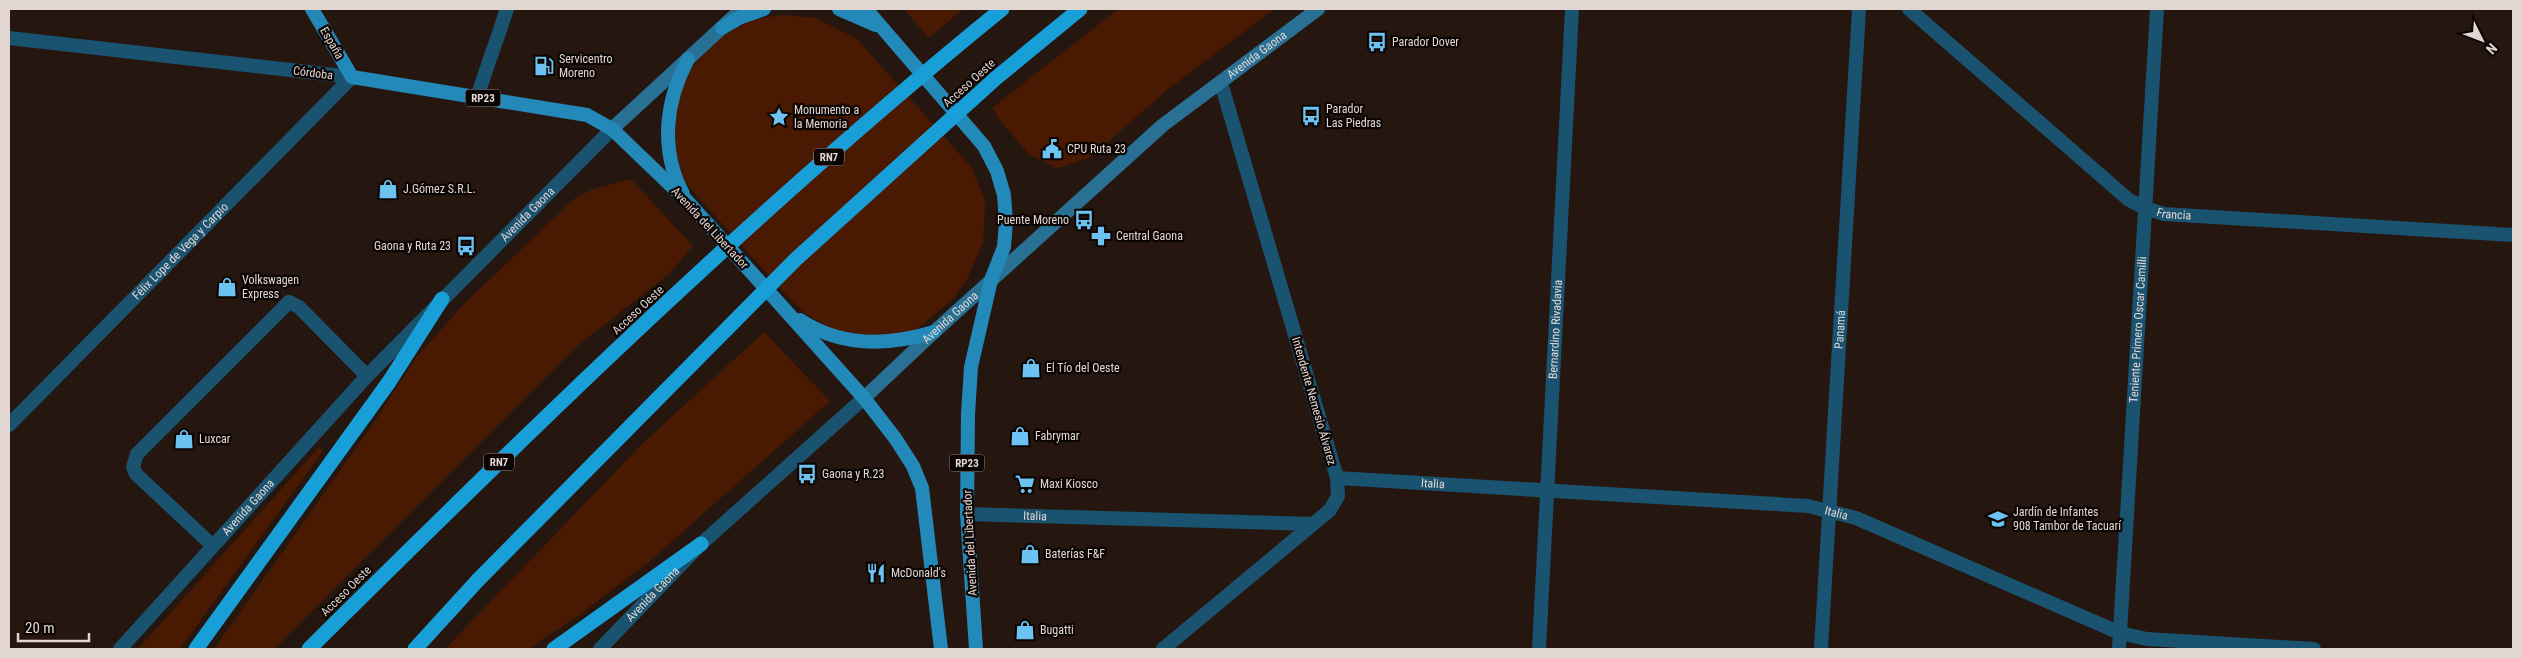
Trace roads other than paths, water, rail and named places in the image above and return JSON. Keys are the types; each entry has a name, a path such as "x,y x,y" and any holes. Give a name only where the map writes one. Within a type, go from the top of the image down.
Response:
{"highway":[{"name":"Acceso Oeste","path":"309,649 552,411 693,280 830,156 968,36 1002,9"},
{"name":"Acceso Oeste","path":"415,649 478,580 804,252 996,78 1080,9"},
{"path":"196,649 389,382 442,299"},
{"path":"554,649 701,544"}],"main road":[{"name":"España","path":"312,9 352,77"},
{"name":"Avenida Gaona","path":"612,129 742,9"},
{"path":"722,28 739,18 764,9"},
{"path":"839,9 869,21 885,31"},
{"name":"Avenida del Libertador","path":"866,9 984,146 998,171 1004,195 1004,247 991,280 971,368 968,414 967,514 976,649"},
{"name":"Avenida Gaona","path":"864,398 934,332 1163,125 1318,9"},
{"path":"687,202 672,167 667,130 673,93 688,59"},
{"name":"Córdoba","path":"352,77 587,115 612,129"},
{"name":"Avenida del Libertador","path":"612,129 687,202 864,398 900,445 913,466 922,488 941,649"},
{"path":"786,311 808,325 832,335 857,341 883,343 909,339 934,332"}],"street":[{"path":"477,97 507,9"},
{"name":"Bernardino Rivadavia","path":"1539,649 1572,9"},
{"name":"Panamá","path":"1821,649 1859,9"},
{"name":"Francia","path":"1909,9 2129,200 2145,208 2164,214 2513,235"},
{"name":"Teniente Primero Oscar Camilli","path":"2120,649 2157,9"},
{"name":"Córdoba","path":"9,38 352,77"},
{"name":"Félix Lope de Vega y Carpio","path":"9,425 352,77"},
{"name":"Intendente Nemesio Álvarez","path":"1163,649 1330,510 1338,496 1336,478 1221,83"},
{"name":"Avenida Gaona","path":"120,649 367,376 612,129"},
{"path":"213,546 136,474 133,467 137,454 289,302 300,307 367,376"},
{"name":"Avenida Gaona","path":"600,649 701,544 864,398"},
{"name":"Italia","path":"1336,478 1808,506 1856,518 2120,633 2147,639 2314,649"},
{"name":"Italia","path":"967,514 1312,524"}],"place":[{"name":"Parador Dover","path":"1377,42"},
{"name":"Servicentro Moreno","path":"544,66"},
{"name":"Parador Las Piedras","path":"1311,116"},
{"name":"Monumento a la Memoria","path":"779,117"},
{"name":"CPU Ruta 23","path":"1052,149"},
{"name":"J.Gómez S.R.L.","path":"388,189"},
{"name":"Puente Moreno","path":"1084,220"},
{"name":"Central Gaona","path":"1101,236"},
{"name":"Gaona y Ruta 23","path":"466,246"},
{"name":"Volkswagen Express","path":"227,287"},
{"name":"El Tío del Oeste","path":"1031,368"},
{"name":"Fabrymar","path":"1020,436"},
{"name":"Luxcar","path":"184,439"},
{"name":"Gaona y R.23","path":"807,474"},
{"name":"Maxi Kiosco","path":"1025,484"},
{"name":"Jardín de Infantes 908 Tambor de Tacuarí","path":"1998,519"},
{"name":"Baterías F&F","path":"1030,554"},
{"name":"McDonald's","path":"876,573"},
{"name":"Bugatti","path":"1025,630"}]}
